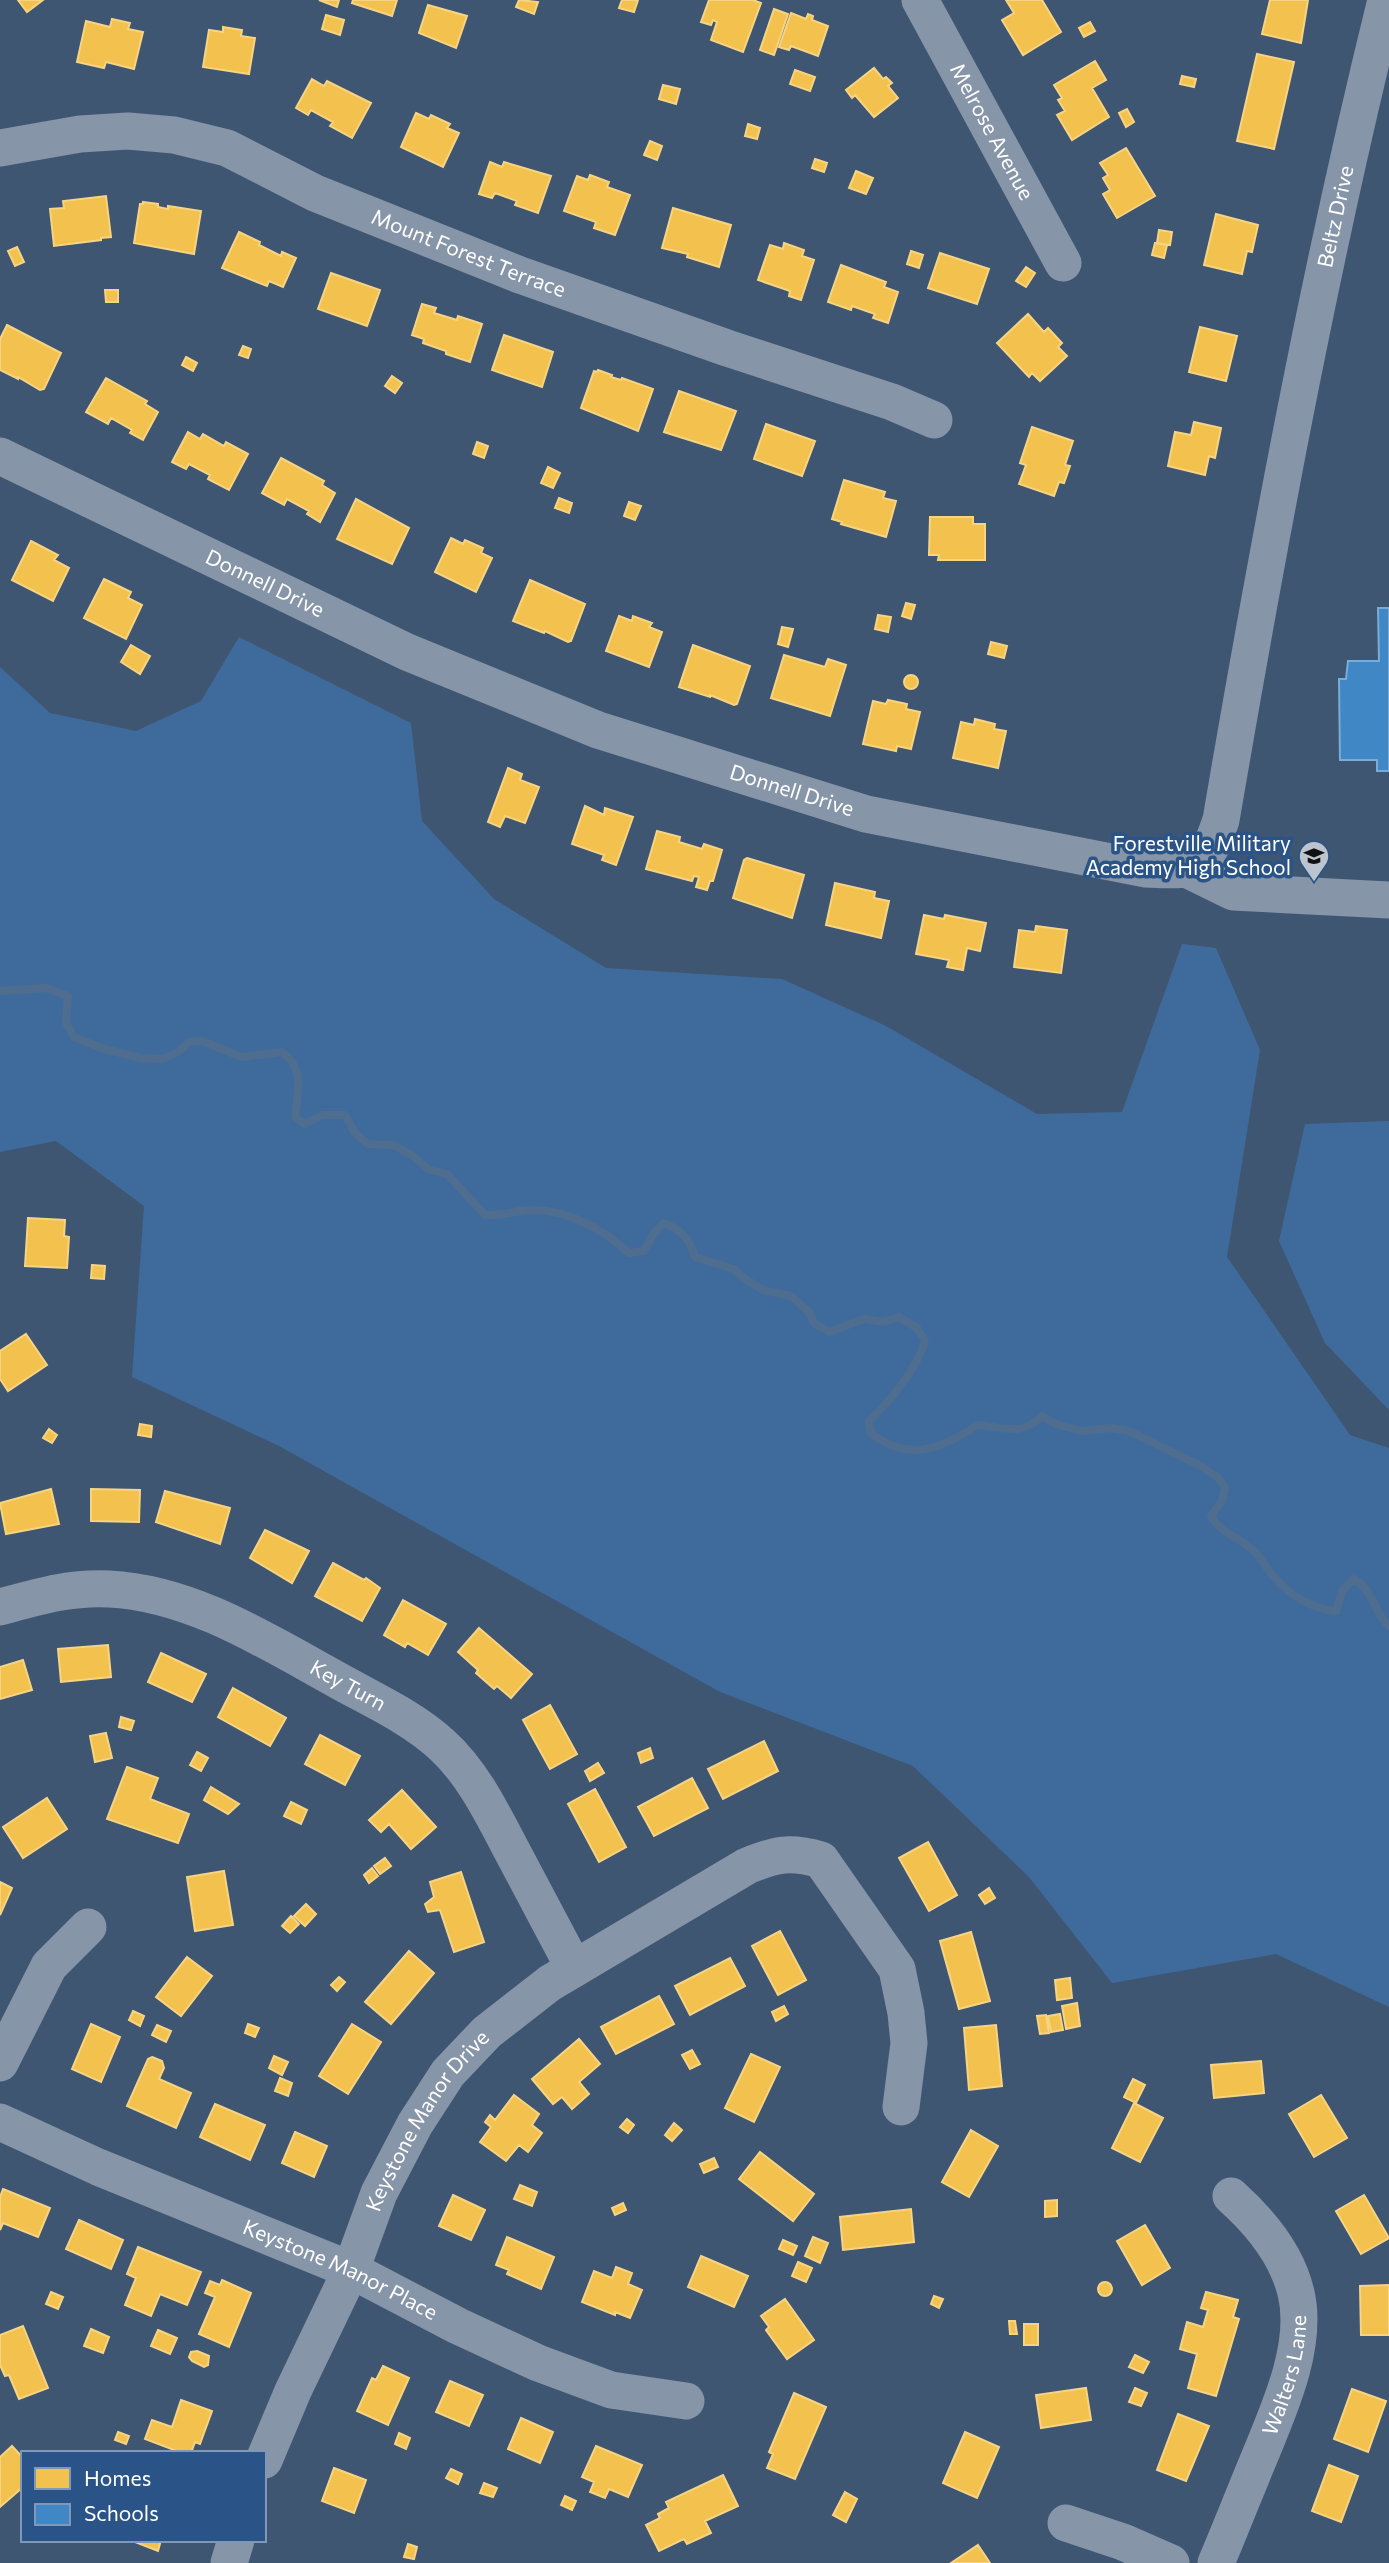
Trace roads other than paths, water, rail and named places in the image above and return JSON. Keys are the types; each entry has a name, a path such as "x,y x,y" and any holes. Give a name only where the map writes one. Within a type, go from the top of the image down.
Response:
{"street":[{"name":"Melrose Avenue","path":"920,0 1063,263"},
{"name":"Beltz Drive","path":"1188,870 1199,864 1212,848 1221,820 1290,433 1385,0"},
{"name":"Mount Forest Terrace","path":"2,143 128,131 174,135 227,148 315,193 520,275 727,348 892,402 934,420"},
{"name":"Donnell Drive","path":"0,456 407,652 598,730 866,814 1146,869 1188,870"},
{"path":"1188,870 1233,892 1389,900"},
{"name":"Key Turn","path":"0,1608 58,1590 109,1589 148,1594 189,1606 233,1625 379,1702 443,1746 467,1775 489,1807 574,1968"},
{"name":"Keystone Manor Drive","path":"266,2455 293,2391 351,2270 379,2193 415,2124 448,2073 487,2032 526,1999 712,1887 769,1856 785,1854 821,1860 897,1969 909,2043 901,2107"},
{"path":"0,2063 49,1966 88,1927"},
{"name":"Keystone Manor Place","path":"0,2122 98,2167 351,2270 458,2326 576,2378 611,2390 686,2401"},
{"name":"Walters Lane","path":"1216,2563 1280,2408 1300,2323 1296,2294 1286,2263 1251,2214 1231,2196"},
{"path":"1066,2523 1123,2542 1171,2563"},
{"path":"229,2563 235,2542"}],"waterway":[{"path":"0,991 46,988 68,996 66,1023 74,1037 104,1049 141,1058 163,1059 178,1052 189,1042 203,1041 241,1057 282,1052 290,1059 297,1073 295,1117 305,1124 322,1115 345,1115 355,1133 368,1144 393,1145 413,1156 428,1169 447,1174 485,1215 529,1210 557,1213 596,1228 629,1253 644,1251 654,1233 664,1223 684,1236 695,1257 734,1269 763,1290 791,1296 809,1312 815,1324 829,1332 864,1319 884,1322 899,1317 917,1328 925,1341 916,1363 902,1384 869,1421 871,1433 885,1442 899,1448 925,1449 951,1441 977,1425 1019,1429 1027,1427 1042,1416 1056,1424 1080,1431 1111,1428 1129,1431 1201,1466 1217,1477 1225,1487 1222,1501 1211,1516 1225,1531 1253,1550 1287,1590 1310,1604 1336,1611 1342,1591 1354,1579 1366,1589 1389,1626"}],"place":[{"name":"Forestville Military Academy High School","path":"1314,883"}]}
